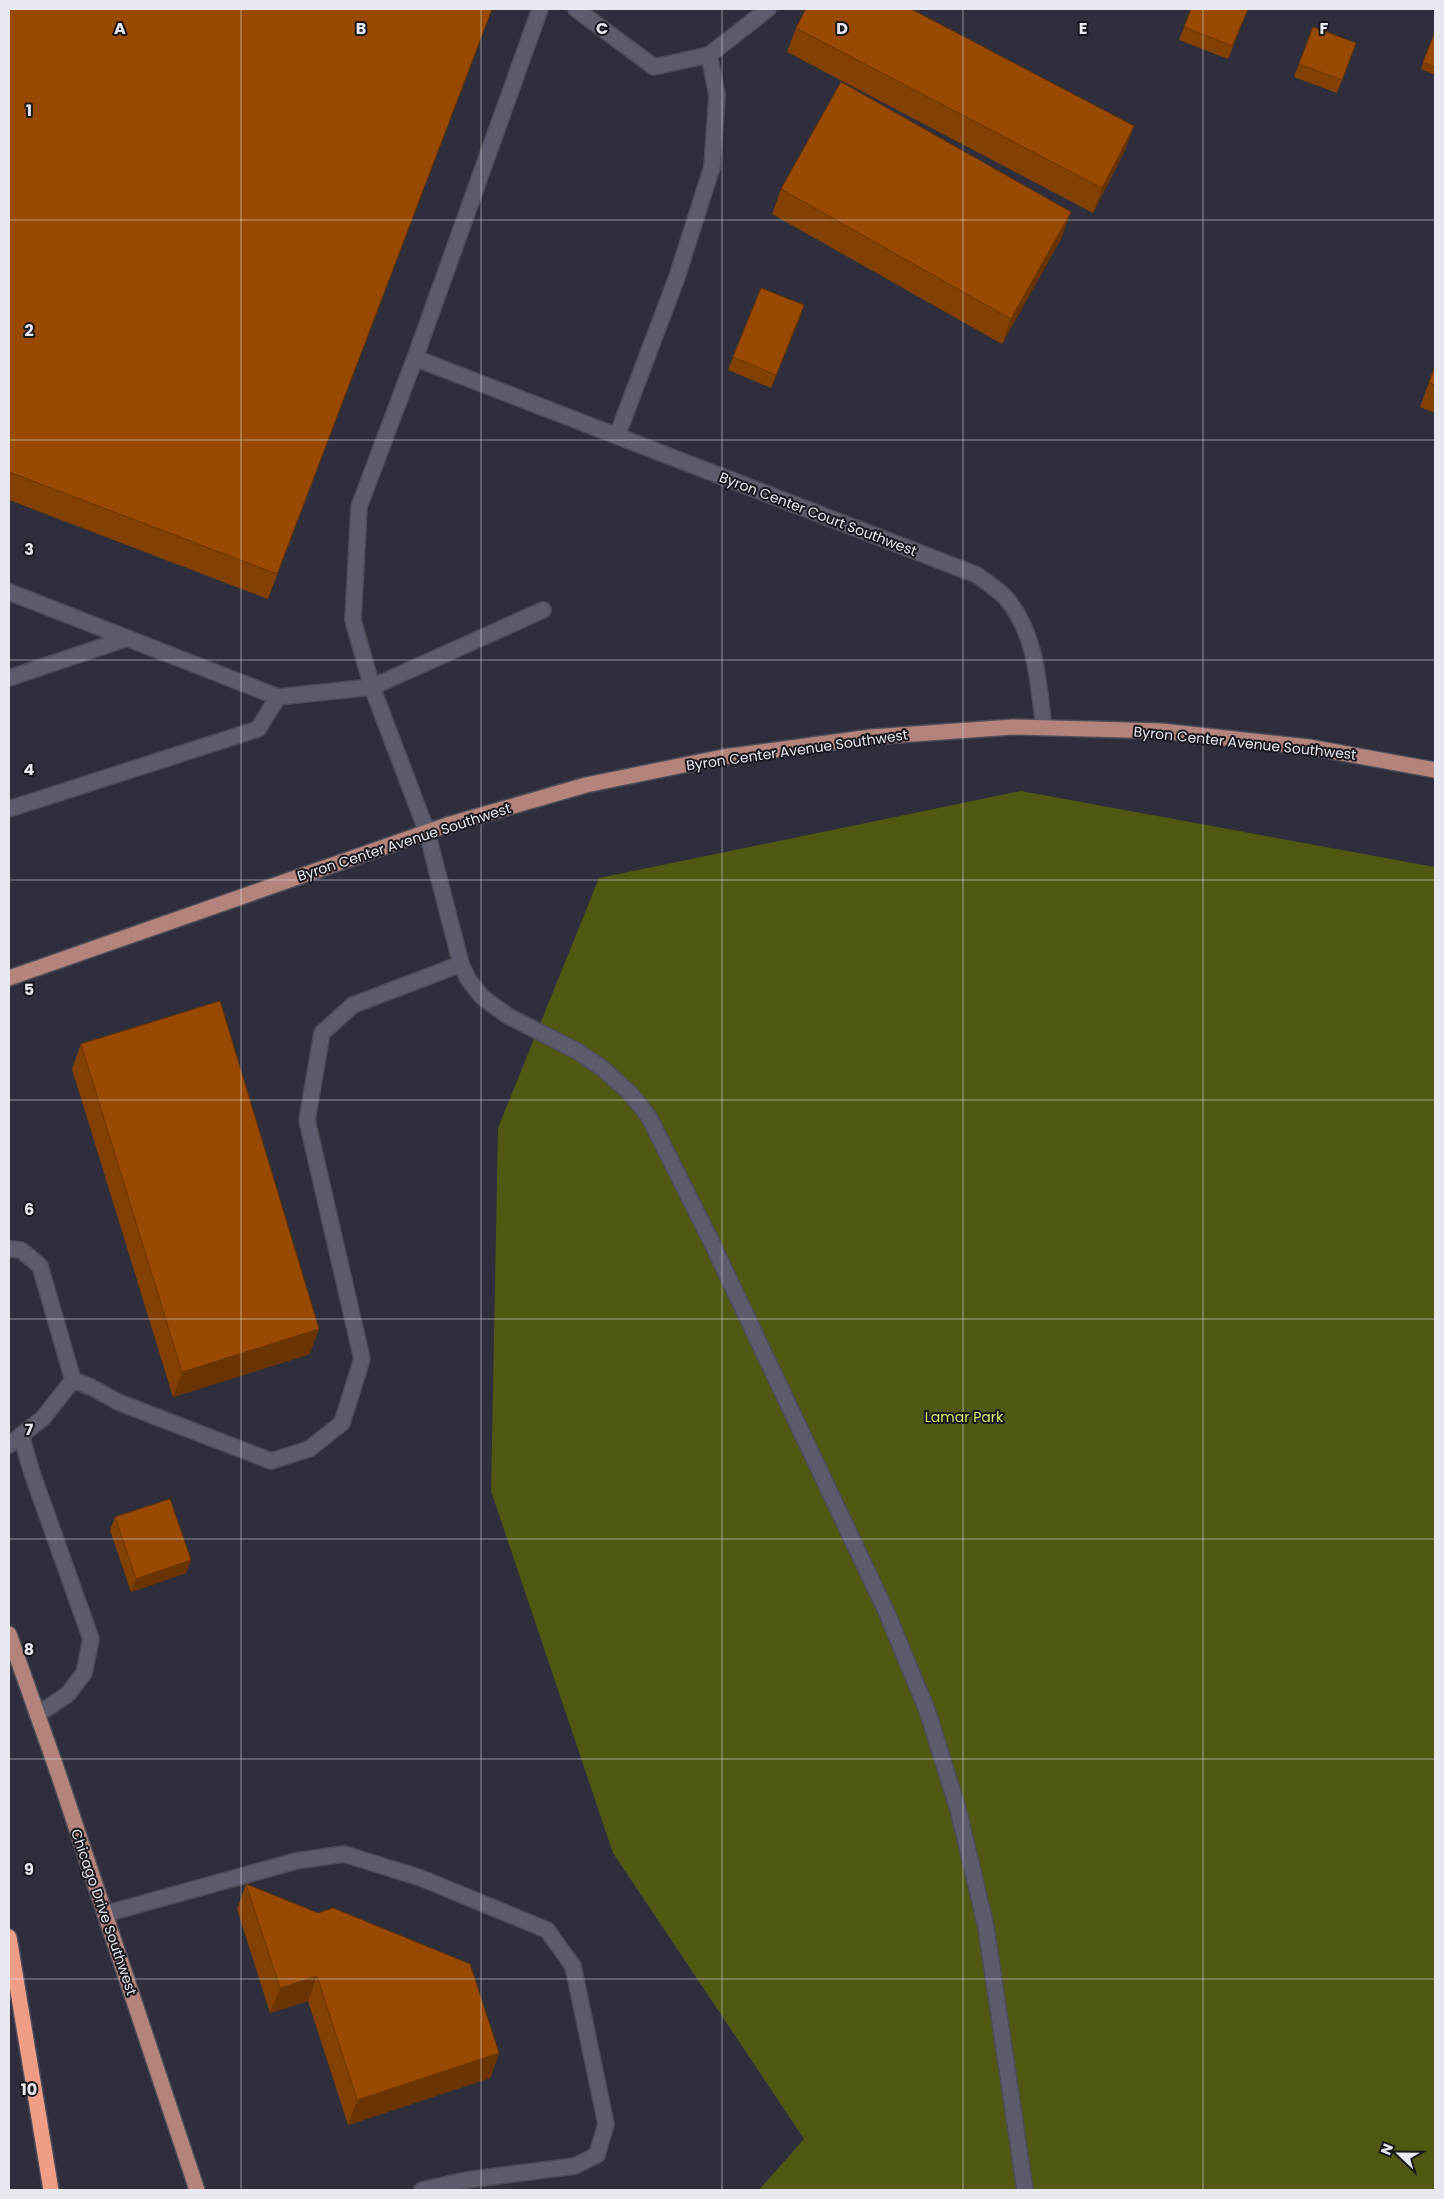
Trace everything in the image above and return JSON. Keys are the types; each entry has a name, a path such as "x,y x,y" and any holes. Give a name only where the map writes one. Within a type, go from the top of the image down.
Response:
{"highway":[{"path":"9,1937 51,2190"}],"main road":[{"name":"Byron Center Avenue Southwest","path":"9,978 427,832 586,785 723,757 870,737 1013,727 1172,732 1309,747 1435,770"},
{"name":"Chicago Drive Southwest","path":"9,1634 198,2190"}],"street":[{"path":"540,9 359,508 353,620 372,687 427,832 461,964 468,979 482,997 508,1016 577,1051 602,1068 630,1093 649,1117 710,1239 886,1611 927,1710 958,1809 986,1927 1025,2190"},
{"path":"576,9 654,66 709,55 767,10"},
{"path":"617,436 674,286 712,167 717,95 709,55"},
{"name":"Byron Center Court Southwest","path":"415,358 977,574 1006,598 1027,630 1034,654 1044,728"},
{"path":"9,592 278,697 372,687 543,610"},
{"path":"9,678 128,638"},
{"path":"9,809 258,728 278,697"},
{"path":"73,1380 91,1387 118,1402 271,1461 309,1449 342,1423 362,1359 306,1120 322,1033 354,1005 461,964"},
{"path":"9,1249 21,1250 40,1266 73,1380"},
{"path":"9,1445 43,1418 73,1380"},
{"path":"22,1435 32,1473 91,1639 84,1673 68,1694 37,1715"},
{"path":"105,1914 296,1861 344,1854 421,1878 547,1930 573,1966 575,1975 606,2124 597,2155 575,2166 467,2180 422,2190"}],"green space":[{"name":"Lamar Park","path":"1021,791 1435,867 1435,2190 759,2190 804,2139 613,1853 491,1491 498,1128 599,878"}],"building":[{"path":"9,9 492,9 277,574 9,472"},
{"path":"806,9 911,9 1134,126 1102,188 796,28"},
{"path":"1191,9 1248,9 1232,46 1184,27"},
{"path":"1313,27 1356,43 1342,80 1299,64"},
{"path":"1435,32 1435,67 1423,62"},
{"path":"841,82 1071,212 1011,319 781,189"},
{"path":"761,288 804,305 776,375 733,357"},
{"path":"1435,366 1435,385 1429,383"},
{"path":"220,1001 319,1329 182,1372 81,1044"},
{"path":"170,1499 191,1560 136,1579 115,1517"},
{"path":"246,1884 318,1913 333,1908 470,1964 499,2053 357,2100 317,1976 280,1988"}]}
